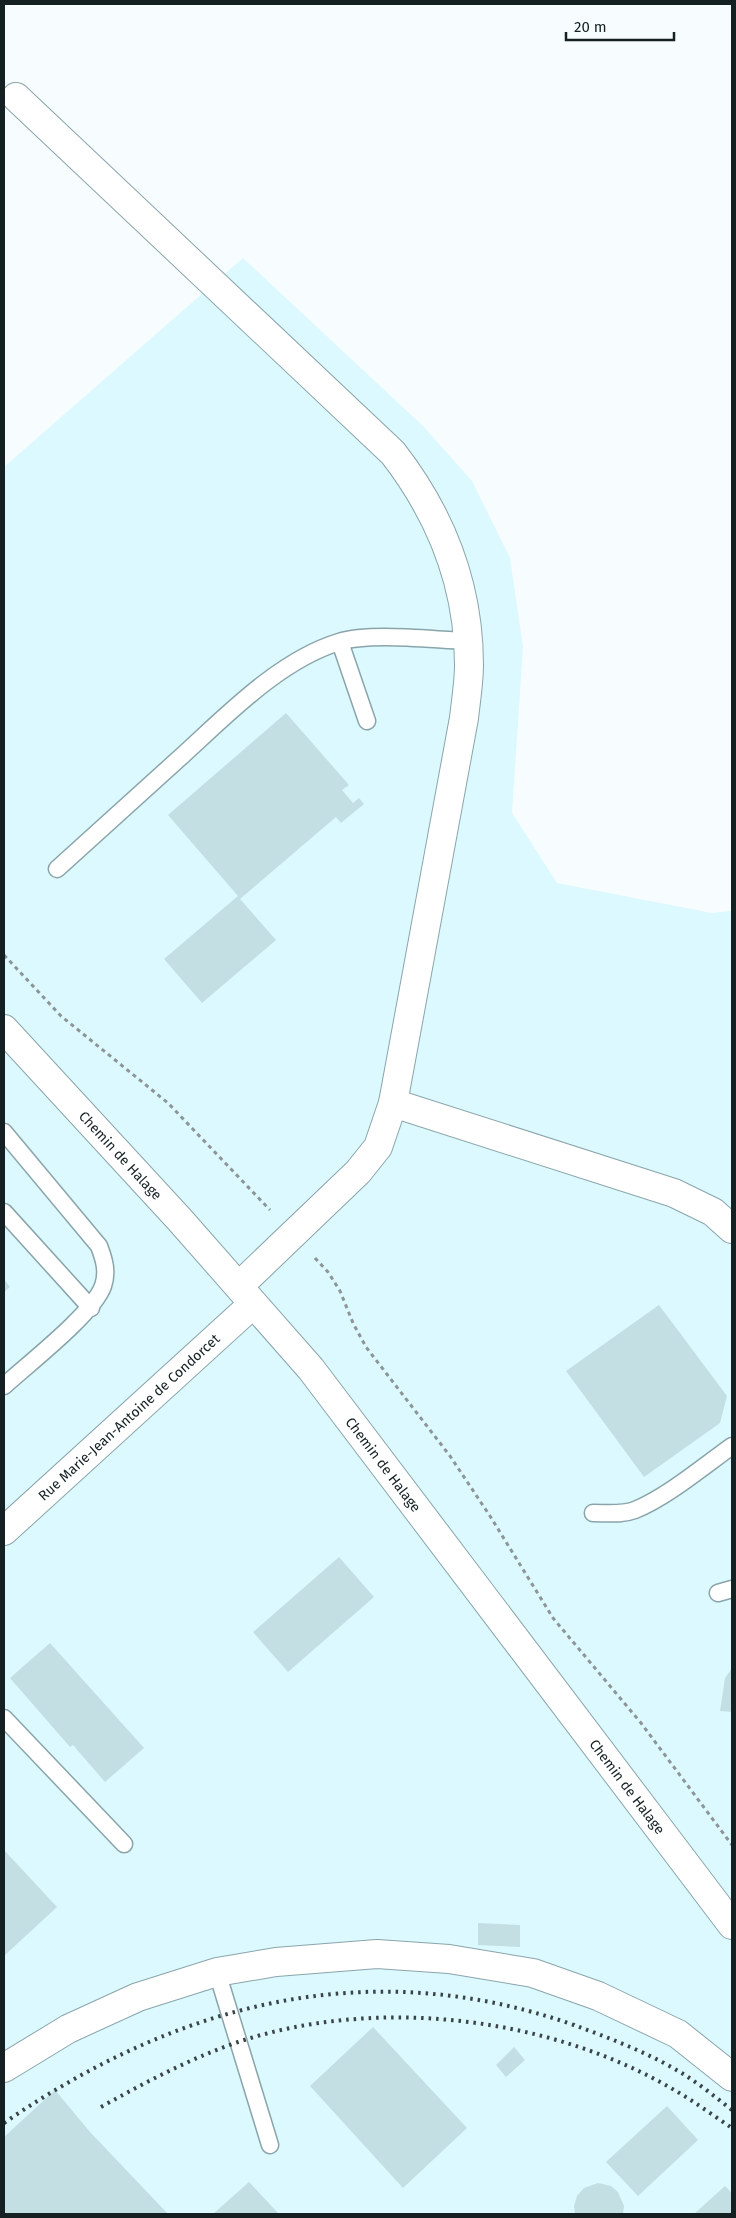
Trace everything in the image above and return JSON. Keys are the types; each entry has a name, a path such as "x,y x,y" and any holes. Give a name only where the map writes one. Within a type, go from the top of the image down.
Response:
{"street":[{"name":"Rue Marie-Jean-Antoine de Condorcet","path":"4,1531 246,1295 293,1235 358,1172 378,1147 393,1103 464,718 469,666 468,641 459,582 451,555 434,514 413,479 393,453 16,97"},
{"name":"Chemin de Halage","path":"4,1029 311,1369 732,1925"},
{"path":"393,1103 674,1192 713,1212 731,1226"},
{"path":"4,2068 68,2029 138,1997 218,1972 276,1962 377,1954 449,1959 533,1973 598,1996 678,2034 732,2077"}],"lane":[{"path":"57,869 239,704 286,669 312,653 340,642 376,638 468,641"},
{"path":"340,642 367,721"},
{"path":"4,1132 99,1246 106,1262 103,1286 91,1308 4,1386"},
{"path":"4,1212 91,1308"},
{"path":"593,1513 615,1514 654,1501 732,1446"},
{"path":"4,1718 124,1844"},
{"path":"218,1972 270,2145"}],"path":[{"path":"4,955 61,1016 168,1103 328,1272 340,1291 353,1323 366,1347 450,1456 490,1516 553,1618 641,1723 732,1845"}],"shaded area":[{"path":"243,258 423,426 472,481 510,558 523,647 512,813 557,883 712,913 732,911 732,2214 4,2214 4,467"}],"building":[{"path":"286,713 349,785 342,790 353,803 359,798 364,804 341,823 336,817 240,899 276,940 202,1003 164,959 238,896 168,815"},
{"path":"4,1279 10,1287 4,1292"},
{"path":"659,1305 727,1396 720,1423 644,1477 566,1371"},
{"path":"339,1557 374,1597 288,1672 253,1632"},
{"path":"50,1643 144,1748 105,1782 73,1745 70,1747 10,1678"},
{"path":"732,1668 732,1712 720,1711 725,1678"},
{"path":"4,1850 57,1907 4,1956"},
{"path":"478,1923 520,1925 520,1947 478,1945"},
{"path":"373,2027 467,2128 403,2188 310,2086"},
{"path":"514,2047 525,2060 506,2077 496,2065"},
{"path":"55,2090 90,2132 168,2214 4,2214 4,2137"},
{"path":"667,2106 698,2140 638,2196 606,2162"},
{"path":"249,2182 279,2214 213,2214"},
{"path":"598,2183 611,2186 618,2192 624,2206 623,2214 575,2214 574,2206 577,2196 584,2188"},
{"path":"725,2186 732,2193 732,2214 694,2214"}],"railway":[{"path":"4,2123 70,2081 138,2047 207,2020 277,2002 349,1993 423,1993 498,2004 574,2025 618,2042 675,2069 732,2110"},
{"path":"101,2107 168,2072 238,2042 291,2028 347,2020 404,2018 462,2021 518,2030 574,2045 627,2065 676,2091 732,2128"}]}
